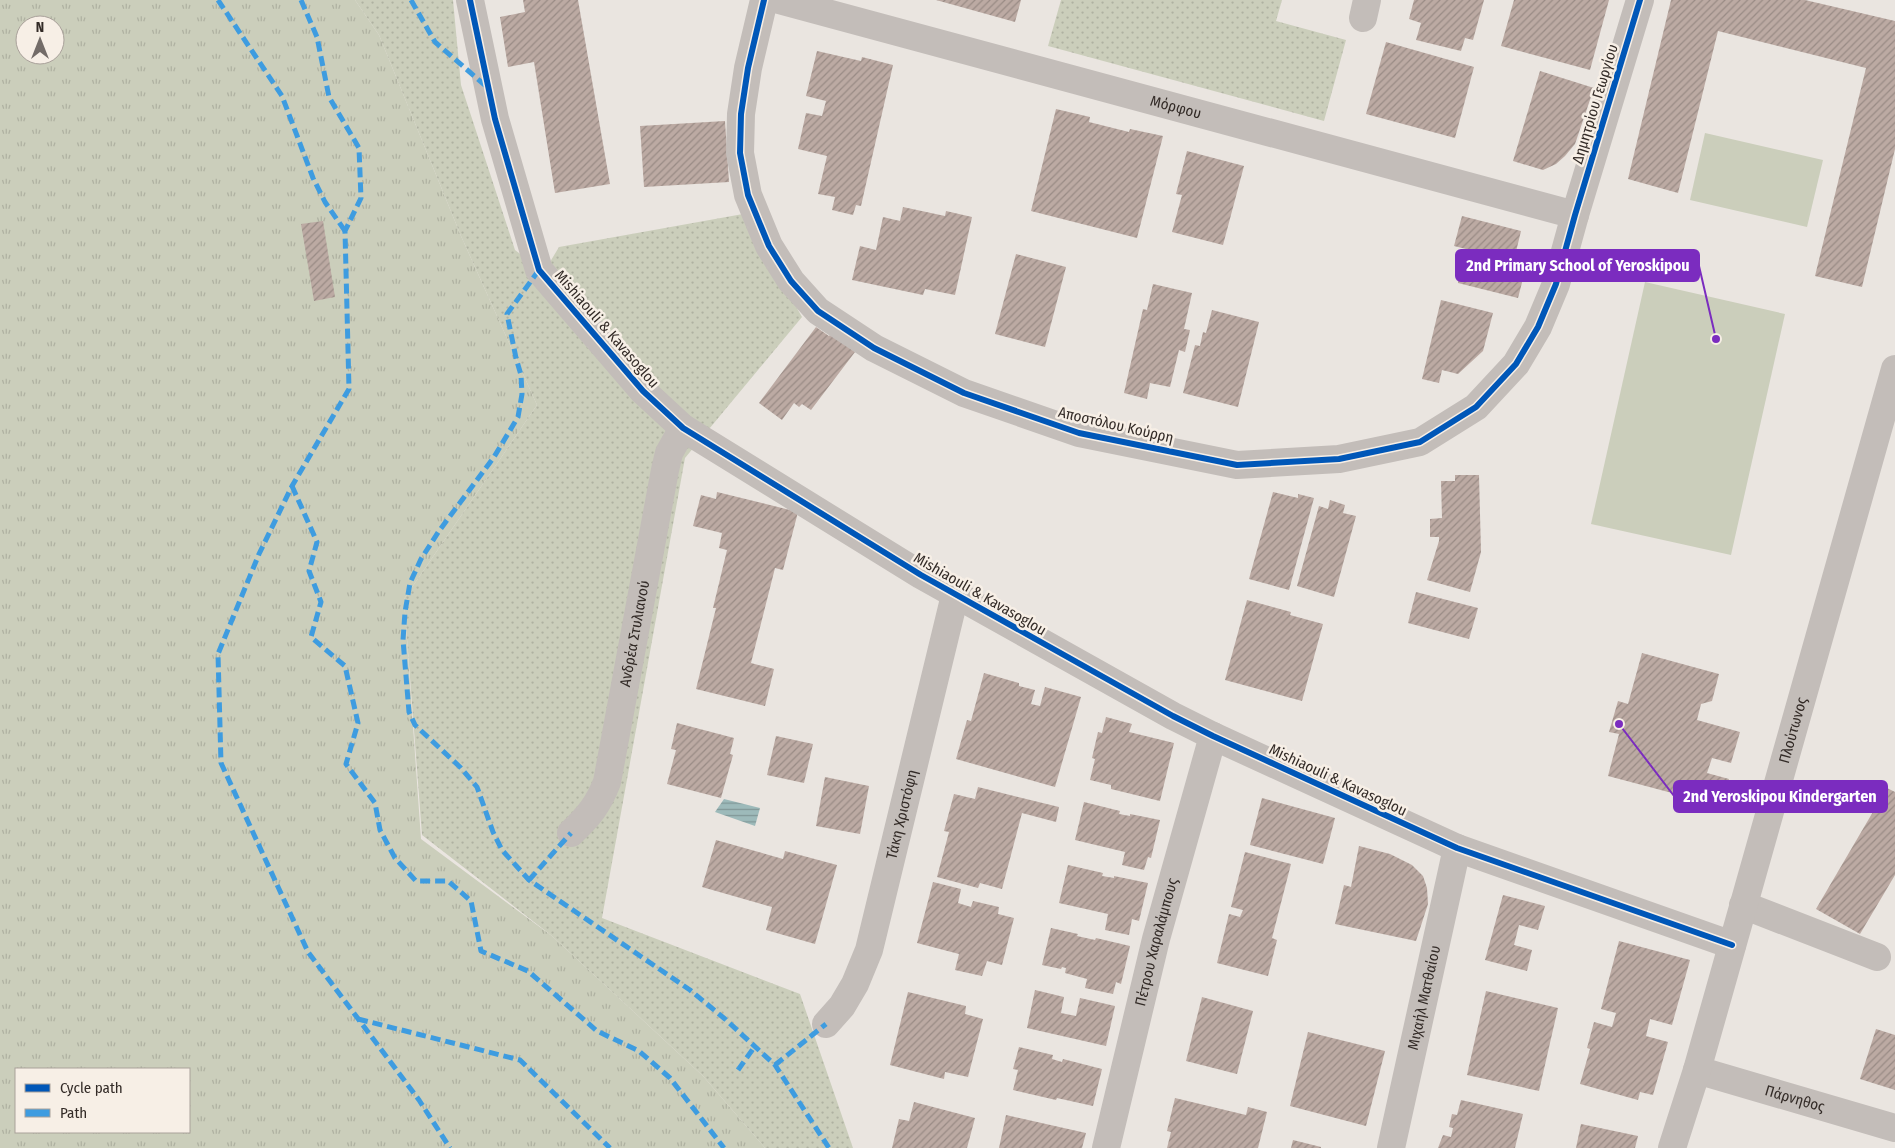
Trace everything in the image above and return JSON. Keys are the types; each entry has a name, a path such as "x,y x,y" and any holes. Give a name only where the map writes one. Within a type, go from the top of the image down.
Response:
{"street":[{"name":"Mishiaouli & Kavasoglou","path":"470,0 495,118 539,270 643,391 683,428 955,595 1164,712 1457,848 1732,945"},
{"name":"Αποστόλου Κούρρη","path":"764,0 748,68 741,114 740,153 748,195 756,217 769,246 791,281 818,312 874,348 964,393 1079,433 1237,465 1339,459 1420,442 1476,407 1516,364 1538,327 1556,284 1574,215"},
{"name":"Μόρφου","path":"778,0 1574,215"},
{"name":"Δημητρίου Γεωργίου","path":"1574,215 1640,0"},
{"name":"Πλούτωνος","path":"1672,1148 1697,1070 1895,369"},
{"name":"Ανδρέα Στυλιανού","path":"571,833 590,816 601,799 607,782 665,470 669,453 683,428"},
{"name":"Τάκη Χριστόφη","path":"826,1024 855,984 868,950 955,595"},
{"name":"Πέτρου Χαραλάμπους","path":"1106,1148 1156,939 1213,736"},
{"name":"Μιχαήλ Ματθαίου","path":"1391,1148 1457,848"},
{"path":"1743,905 1877,957"},
{"name":"Πάρνηθος","path":"1697,1070 1895,1128"}],"green space":[{"path":"0,0 355,0 379,35 461,236 537,405 404,599 421,839 552,936 703,1076 765,1148 0,1148"},
{"path":"355,0 453,0 461,85 515,250 544,272 559,247 743,214 802,317 685,458 602,918 800,994 853,1148 765,1148 703,1076 552,936 422,835 404,599 537,405 461,236 379,35"},
{"path":"1061,0 1282,0 1276,21 1346,40 1324,121 1048,46"},
{"path":"1705,133 1823,160 1807,227 1690,200"},
{"path":"1645,282 1785,314 1731,555 1591,524"}],"water":[{"path":"724,799 760,808 755,826 715,812"}],"building":[{"path":"523,0 578,0 610,184 555,193 534,62 508,67 500,17 525,12"},
{"path":"936,0 1021,0 1015,22"},
{"path":"1414,0 1484,0 1473,40 1465,38 1461,51 1416,40 1421,23 1409,19"},
{"path":"1514,0 1609,0 1590,70 1501,46"},
{"path":"1671,0 1805,0 1895,21 1895,149 1862,287 1815,276 1866,68 1718,31 1678,193 1628,179"},
{"path":"1386,42 1474,67 1455,138 1366,114"},
{"path":"817,51 861,61 862,57 893,65 861,206 856,205 853,215 832,210 835,197 818,194 827,156 798,149 806,113 822,116 826,101 806,96"},
{"path":"1540,71 1594,88 1575,144 1556,164 1543,170 1513,161"},
{"path":"1056,109 1090,117 1089,122 1129,132 1130,129 1163,136 1137,238 1031,211"},
{"path":"725,121 729,182 644,187 640,126"},
{"path":"1187,151 1244,166 1223,245 1172,232 1182,195 1176,194"},
{"path":"903,207 945,216 946,211 972,217 955,295 925,289 923,295 852,280 860,246 876,250 883,217 900,221"},
{"path":"1462,216 1521,231 1514,260 1527,263 1518,298 1458,283 1466,249 1454,246"},
{"path":"323,221 335,297 314,301 301,224"},
{"path":"1016,254 1066,267 1045,347 995,334"},
{"path":"1153,284 1192,293 1184,329 1190,330 1185,352 1179,350 1170,387 1150,383 1147,399 1124,393 1143,309 1147,310"},
{"path":"1441,300 1493,313 1483,351 1458,374 1442,370 1439,383 1422,379"},
{"path":"1212,310 1259,322 1238,407 1183,393 1195,345 1200,346 1203,332 1206,333"},
{"path":"816,327 829,336 831,334 855,352 811,410 802,404 799,407 794,403 782,420 759,403"},
{"path":"1455,475 1479,475 1481,552 1470,592 1427,580 1439,541 1439,537 1430,537 1430,519 1442,518 1441,481 1455,481"},
{"path":"717,492 798,512 783,570 775,568 751,663 774,669 765,706 696,689 716,608 713,608 727,550 719,548 722,533 693,526 701,495 716,499"},
{"path":"1273,492 1298,498 1298,494 1314,498 1289,590 1249,579"},
{"path":"1330,500 1345,505 1343,513 1356,516 1334,597 1297,586 1319,506 1328,509"},
{"path":"1416,592 1478,608 1469,639 1408,623"},
{"path":"1247,600 1291,612 1290,615 1323,624 1302,701 1225,680"},
{"path":"1642,653 1719,674 1712,701 1701,704 1697,720 1740,732 1731,763 1712,758 1707,773 1729,779 1721,806 1608,776 1619,734 1609,732 1618,701 1628,704"},
{"path":"984,673 1019,683 1019,686 1035,690 1031,704 1040,706 1045,687 1081,697 1055,787 956,759 967,720 971,721"},
{"path":"1106,717 1132,724 1129,732 1174,743 1160,801 1111,789 1111,785 1090,780 1095,759 1092,758 1098,732 1102,733"},
{"path":"677,723 734,738 730,754 733,755 721,798 667,784 676,750 671,749"},
{"path":"776,736 813,744 804,783 767,775"},
{"path":"825,777 869,786 860,834 816,826"},
{"path":"978,787 1059,807 1056,822 1022,813 1002,889 980,883 978,888 937,877 949,832 944,831 954,794 975,799"},
{"path":"1887,788 1895,792 1895,875 1860,934 1816,909"},
{"path":"1262,798 1335,818 1323,864 1250,845"},
{"path":"1084,802 1120,811 1119,814 1130,816 1130,814 1160,820 1151,858 1148,857 1144,870 1122,865 1125,852 1075,840"},
{"path":"716,840 783,859 785,851 837,865 815,944 766,930 772,907 702,887"},
{"path":"1359,846 1390,854 1412,865 1423,876 1427,888 1428,904 1416,941 1335,924 1344,885 1351,887"},
{"path":"1245,852 1291,864 1272,938 1277,940 1268,976 1217,963 1229,914 1240,917 1243,910 1231,907"},
{"path":"1068,865 1103,873 1102,876 1114,878 1114,876 1148,883 1139,921 1132,919 1129,935 1105,930 1108,914 1059,903"},
{"path":"933,882 961,889 958,903 971,907 973,901 999,907 998,914 1014,918 1002,965 987,961 982,976 955,970 959,954 917,943"},
{"path":"1503,895 1545,906 1538,930 1519,925 1514,945 1532,950 1527,971 1485,960"},
{"path":"1051,928 1078,934 1077,936 1095,940 1096,938 1130,946 1121,984 1116,982 1113,994 1085,988 1087,979 1065,973 1066,968 1062,967 1061,969 1042,965"},
{"path":"1619,941 1690,960 1672,1025 1650,1019 1646,1036 1668,1042 1653,1095 1640,1092 1638,1100 1580,1084 1590,1049 1587,1048 1594,1022 1612,1027 1616,1013 1601,1009"},
{"path":"1035,990 1064,997 1061,1013 1076,1016 1080,998 1115,1006 1106,1046 1027,1028"},
{"path":"1486,991 1558,1008 1539,1091 1467,1075"},
{"path":"908,992 966,1006 965,1014 983,1019 968,1077 945,1072 944,1079 890,1065"},
{"path":"1202,997 1253,1011 1237,1074 1186,1061"},
{"path":"1876,1029 1895,1035 1895,1090 1860,1079"},
{"path":"1308,1032 1385,1051 1366,1126 1290,1106"},
{"path":"1019,1047 1053,1055 1052,1059 1062,1062 1063,1059 1102,1069 1093,1106 1013,1090 1018,1070 1013,1069"},
{"path":"1175,1098 1246,1115 1248,1107 1267,1112 1258,1148 1167,1148 1171,1132 1167,1131"},
{"path":"1461,1100 1523,1114 1515,1148 1438,1148 1443,1135 1451,1137 1453,1128 1449,1127 1452,1114 1457,1115"},
{"path":"914,1102 975,1118 967,1148 892,1148 899,1119 909,1121"},
{"path":"1006,1115 1086,1133 1082,1148 999,1148"},
{"path":"1581,1124 1638,1136 1635,1148 1576,1148"},
{"path":"1293,1140 1321,1147 1321,1148 1291,1148"}],"marked path":[{"path":"218,0 282,96 313,178 325,202 345,231"},
{"path":"301,0 317,37 329,97 359,148 361,198 345,231 349,389 292,486 259,554 218,654 221,763 308,952 419,1100 450,1148"},
{"path":"411,0 435,42 487,87"},
{"path":"539,270 507,314 521,375 522,394 518,417 494,457 439,531 421,559 410,583 403,640 409,712 415,725 461,768 477,787 493,832 502,850 529,880 690,990 725,1019 775,1065 829,1148"},
{"path":"292,486 317,542 309,571 321,602 311,637 345,666 358,723 346,764 375,803 380,830 395,858 416,881 448,881 471,901 481,951 528,971 597,1031 639,1051 670,1078 724,1148"},
{"path":"529,880 571,833"},
{"path":"358,1019 520,1060 610,1148"},
{"path":"775,1065 826,1024"},
{"path":"738,1070 755,1046"}],"cycle path":[{"path":"470,0 495,119 539,270 643,391 683,428 921,575 1173,716 1213,736 1457,848 1732,945"},
{"path":"764,0 748,68 741,114 740,153 748,195 769,246 791,281 818,311 874,348 964,393 1079,433 1237,465 1339,459 1420,442 1476,407 1516,364 1538,327 1556,284 1640,0"}],"place":[{"name":"2nd Primary School of Yeroskipou","path":"1716,339"},
{"name":"2nd Yeroskipou Kindergarten","path":"1619,724"}]}
